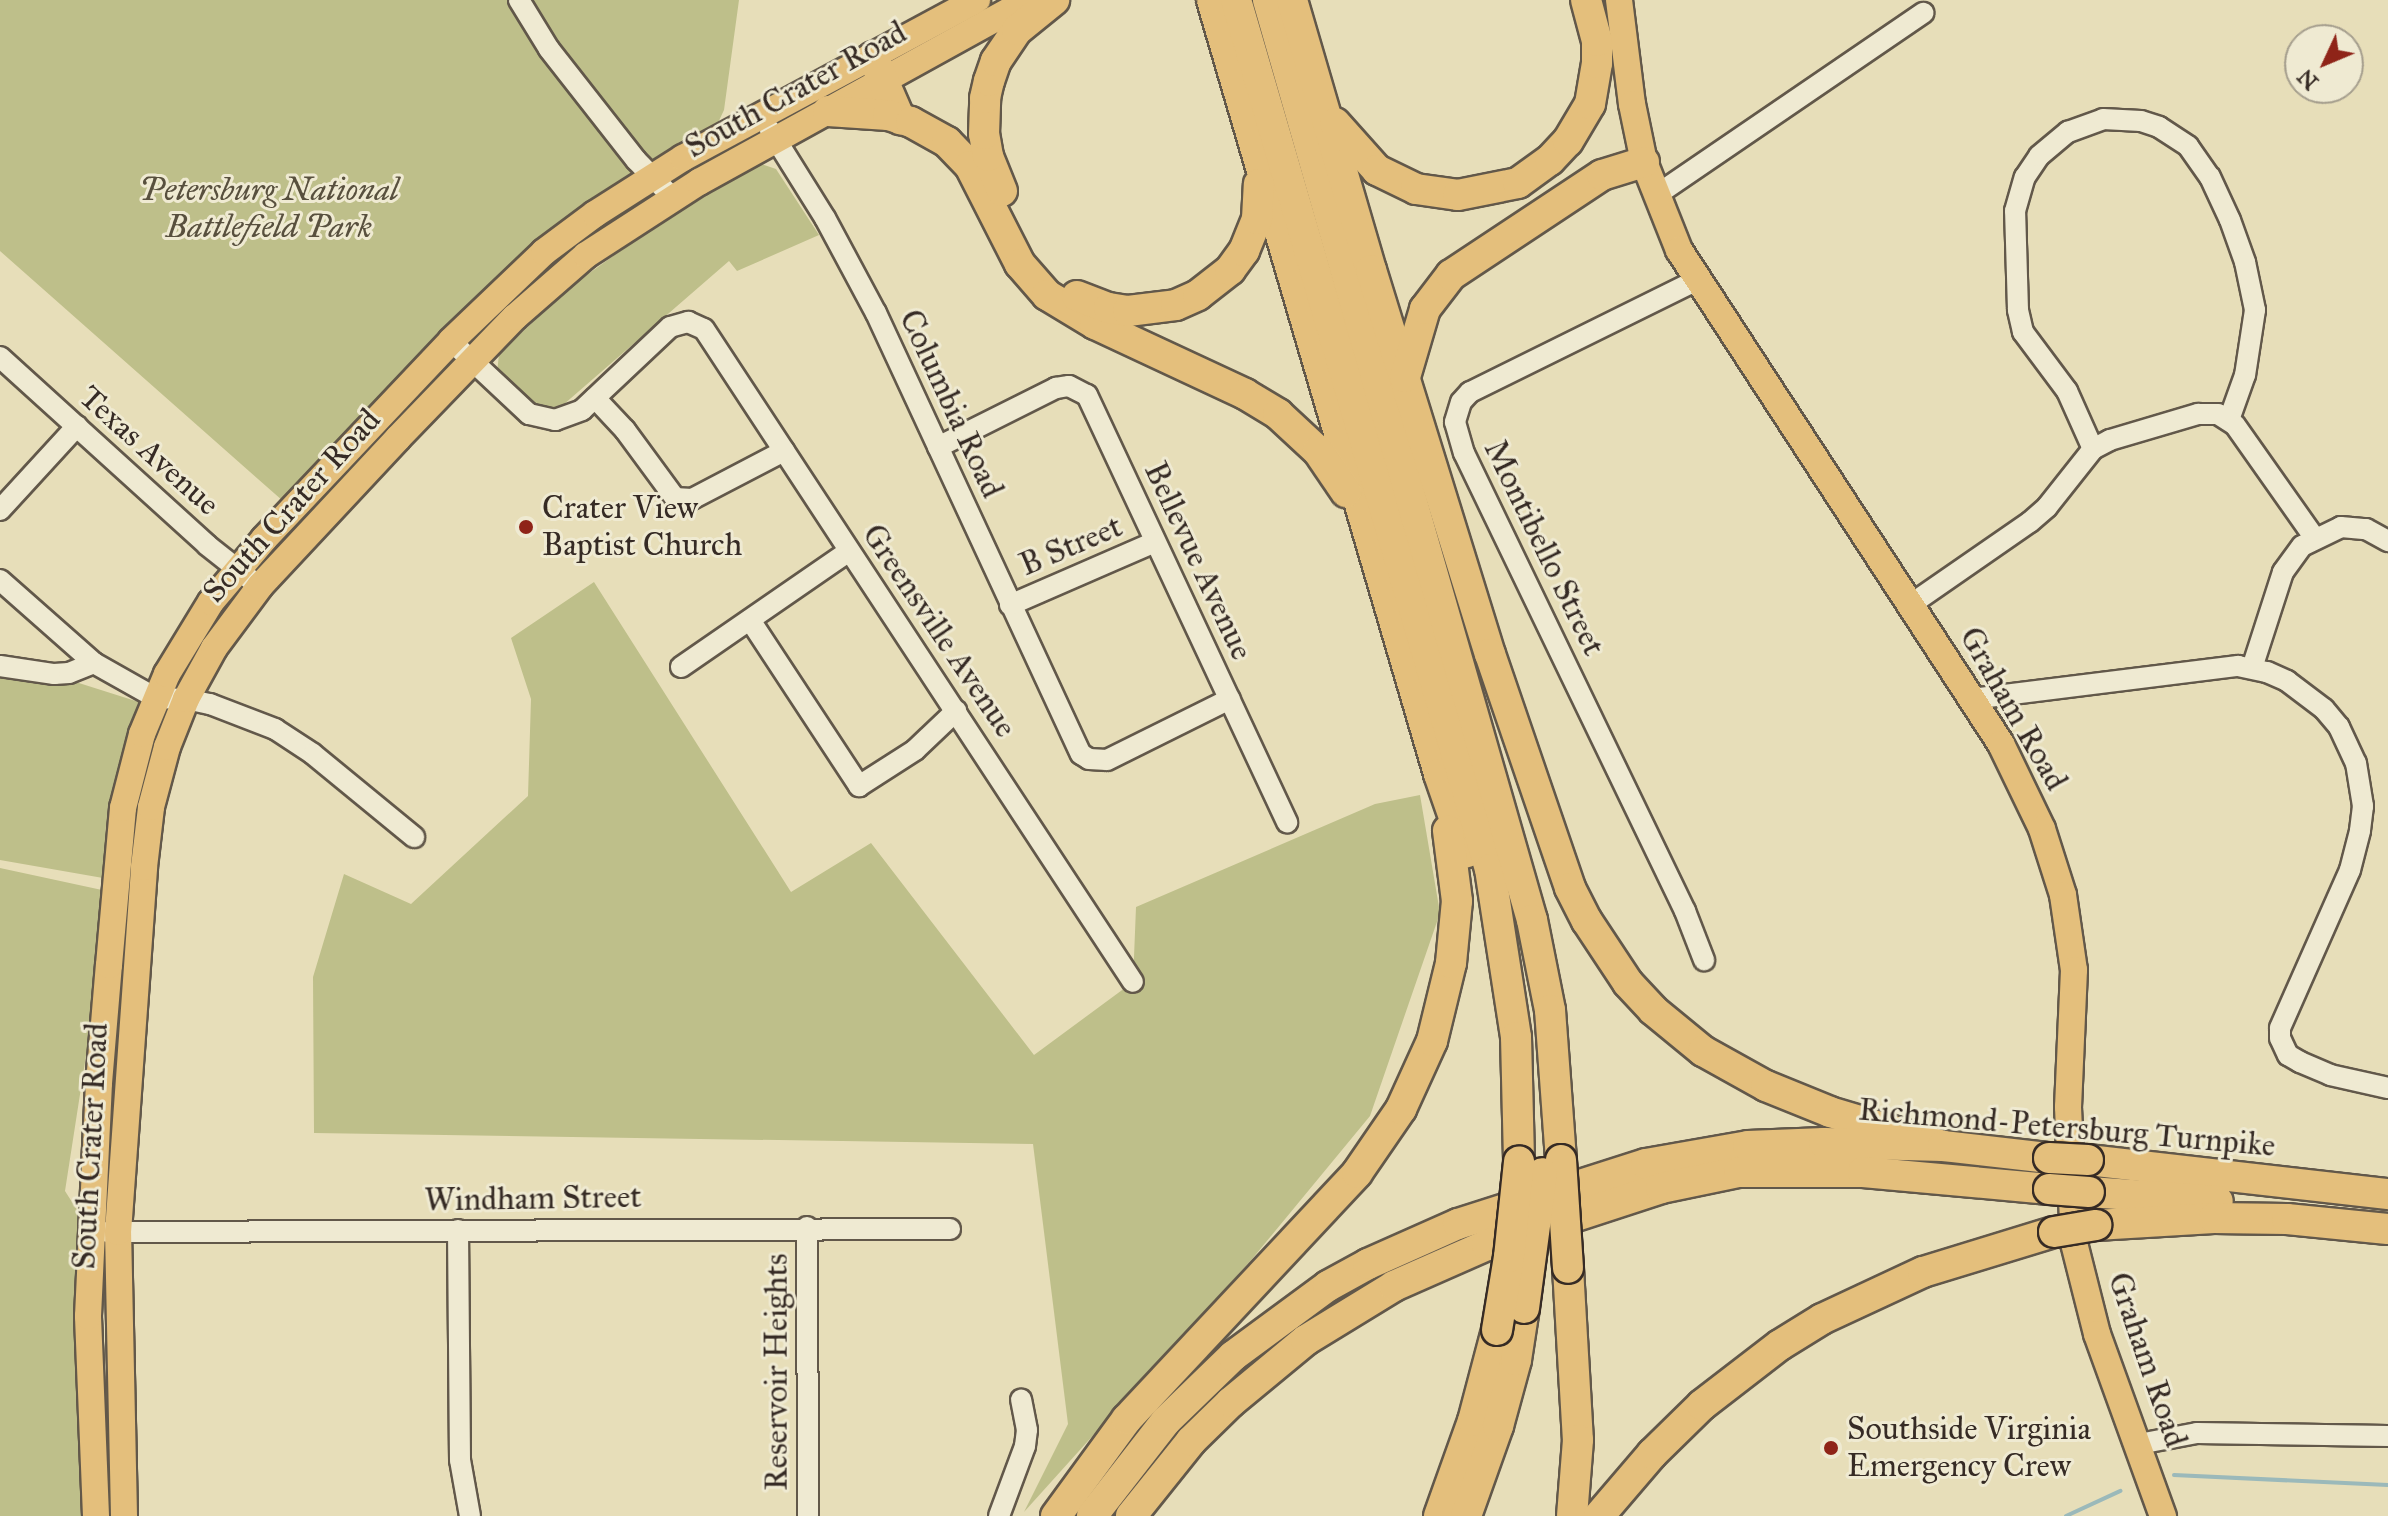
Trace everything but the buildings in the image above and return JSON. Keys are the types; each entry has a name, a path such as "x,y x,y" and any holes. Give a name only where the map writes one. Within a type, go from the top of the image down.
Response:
{"highway":[{"path":"1054,0 1017,30 1002,51 989,81 983,116 992,170 1030,252 1058,283 1094,304 1128,311 1176,305 1198,295 1230,270 1252,233 1259,204 1256,154"},
{"path":"1212,0 1439,774 1473,873 1498,992 1507,1073 1541,1165 1568,1268 1578,1440 1572,1516"},
{"path":"1236,0 1490,869 1511,987 1519,1112"},
{"path":"1268,0 1532,920 1542,1048 1541,1165 1516,1360 1498,1426 1466,1516"},
{"path":"1292,0 1434,474 1570,888 1600,942 1628,983 1680,1035 1732,1069 1830,1112 1943,1146"},
{"path":"1324,107 1359,154 1377,170 1416,189 1458,195 1518,183 1550,160 1568,141 1590,104 1597,52 1594,23 1586,0"},
{"path":"879,69 900,119"},
{"path":"828,111 900,119 947,142 970,166 1020,264 1047,295 1095,324 1245,394 1278,414 1318,451 1368,531"},
{"path":"1404,379 1425,309 1451,275 1602,175 1644,162"},
{"path":"1434,474 1455,603 1488,762"},
{"path":"1056,1516 1127,1419 1357,1173 1401,1109 1432,1041 1455,935 1455,874 1439,774"},
{"name":"Richmond-Petersburg Turnpike","path":"1092,1516 1166,1421 1233,1356 1328,1286 1404,1247 1458,1224 1646,1164 1701,1153 1798,1143 1943,1146 2388,1194"},
{"path":"1439,1516 1473,1421 1497,1330 1509,1257 1541,1165"},
{"path":"1131,1516 1191,1441 1231,1402 1306,1340 1394,1286 1487,1245 1661,1188 1739,1172 1863,1172 2286,1206 2357,1226"},
{"path":"1599,1516 1652,1454 1702,1405 1780,1345 1863,1297 1923,1272 2054,1232 2096,1225 2214,1218 2388,1229"}],"main road":[{"name":"South Crater Road","path":"124,1516 118,1352 118,1232 151,807 171,734 214,648 260,586 472,361 548,287 635,220 828,111 879,69 977,0"},
{"name":"South Crater Road","path":"96,1516 89,1350 91,1232 99,1083 123,808 137,750 156,698 211,602 237,570 451,341 544,252 652,177 762,116 879,69 1029,0"},
{"name":"Graham Road","path":"1619,0 1632,104 1644,162 1655,196 1697,280 1972,699 2023,786 2042,829 2063,895 2074,970 2068,1159 2074,1243 2097,1334 2163,1516"},
{"path":"89,1350 118,1352"}],"street":[{"path":"519,0 549,49 652,177 672,197"},
{"path":"1655,196 1923,13"},
{"name":"Columbia Road","path":"762,116 825,218 876,313 1081,754 1099,761 1230,699"},
{"path":"2093,449 2067,391 2023,332 2018,310 2015,211 2025,177 2053,142 2085,124 2103,119 2141,121 2176,136 2200,160 2245,262 2253,289 2253,336 2245,375 2229,420"},
{"name":"Montibello Street","path":"1697,280 1470,392 1461,402 1455,422 1470,466 1685,911 1704,960"},
{"name":"Greensville Avenue","path":"595,398 670,327 688,322 704,329 1133,982"},
{"path":"451,341 538,418 555,420 569,416 595,398 625,430 669,494 683,501 784,451"},
{"name":"Texas Avenue","path":"0,357 237,570 260,586"},
{"name":"Bellevue Avenue","path":"938,447 1061,387 1079,389 1087,395 1287,822"},
{"path":"1910,605 2030,522 2047,507 2093,449 2110,440 2198,414 2218,414 2229,420 2314,537"},
{"path":"0,510 77,426"},
{"path":"2252,668 2283,572 2291,558 2314,537 2330,530 2352,527 2388,541"},
{"name":"B Street","path":"1010,605 1155,542"},
{"path":"681,667 849,551"},
{"path":"0,580 94,663 156,698 186,699 243,715 286,736 414,837"},
{"path":"750,620 859,786 915,750 956,711"},
{"path":"0,666 54,674 69,673 94,663"},
{"path":"1972,699 2151,674 2252,668 2287,681 2324,709 2348,743 2361,784 2360,831 2350,870 2285,1018 2280,1038 2288,1055 2330,1075 2388,1088"},
{"name":"Windham Street","path":"91,1232 807,1227 950,1229"},
{"name":"Reservoir Heights","path":"807,1227 808,1516"},
{"path":"458,1230 460,1460 470,1516"},
{"path":"999,1516 1025,1446 1027,1430 1021,1400"},
{"path":"2139,1444 2197,1433 2388,1436"}],"green space":[{"name":"Petersburg National Battlefield Park","path":"0,0 739,0 724,110 717,125 586,206 514,261 445,328 283,501 0,251"},
{"path":"761,164 776,169 819,235 737,271 729,261 548,418 497,373 499,354 570,287 662,221"},
{"path":"594,582 791,892 871,843 1034,1055 1133,982 1136,907 1375,804 1420,795 1440,913 1370,1116 1252,1259 1024,1512 1068,1424 1033,1144 314,1133 313,977 344,874 411,904 528,796 531,699 511,638"},
{"path":"0,658 142,703 106,826 103,878 0,860"},
{"path":"0,868 102,890 101,959 65,1191 91,1232 103,1516 0,1516"}],"waterway":[{"path":"2174,1475 2388,1485"},
{"path":"2066,1516 2120,1491"}],"place":[{"name":"Crater View Baptist Church","path":"526,527"},
{"name":"Southside Virginia Emergency Crew","path":"1831,1448"}]}
